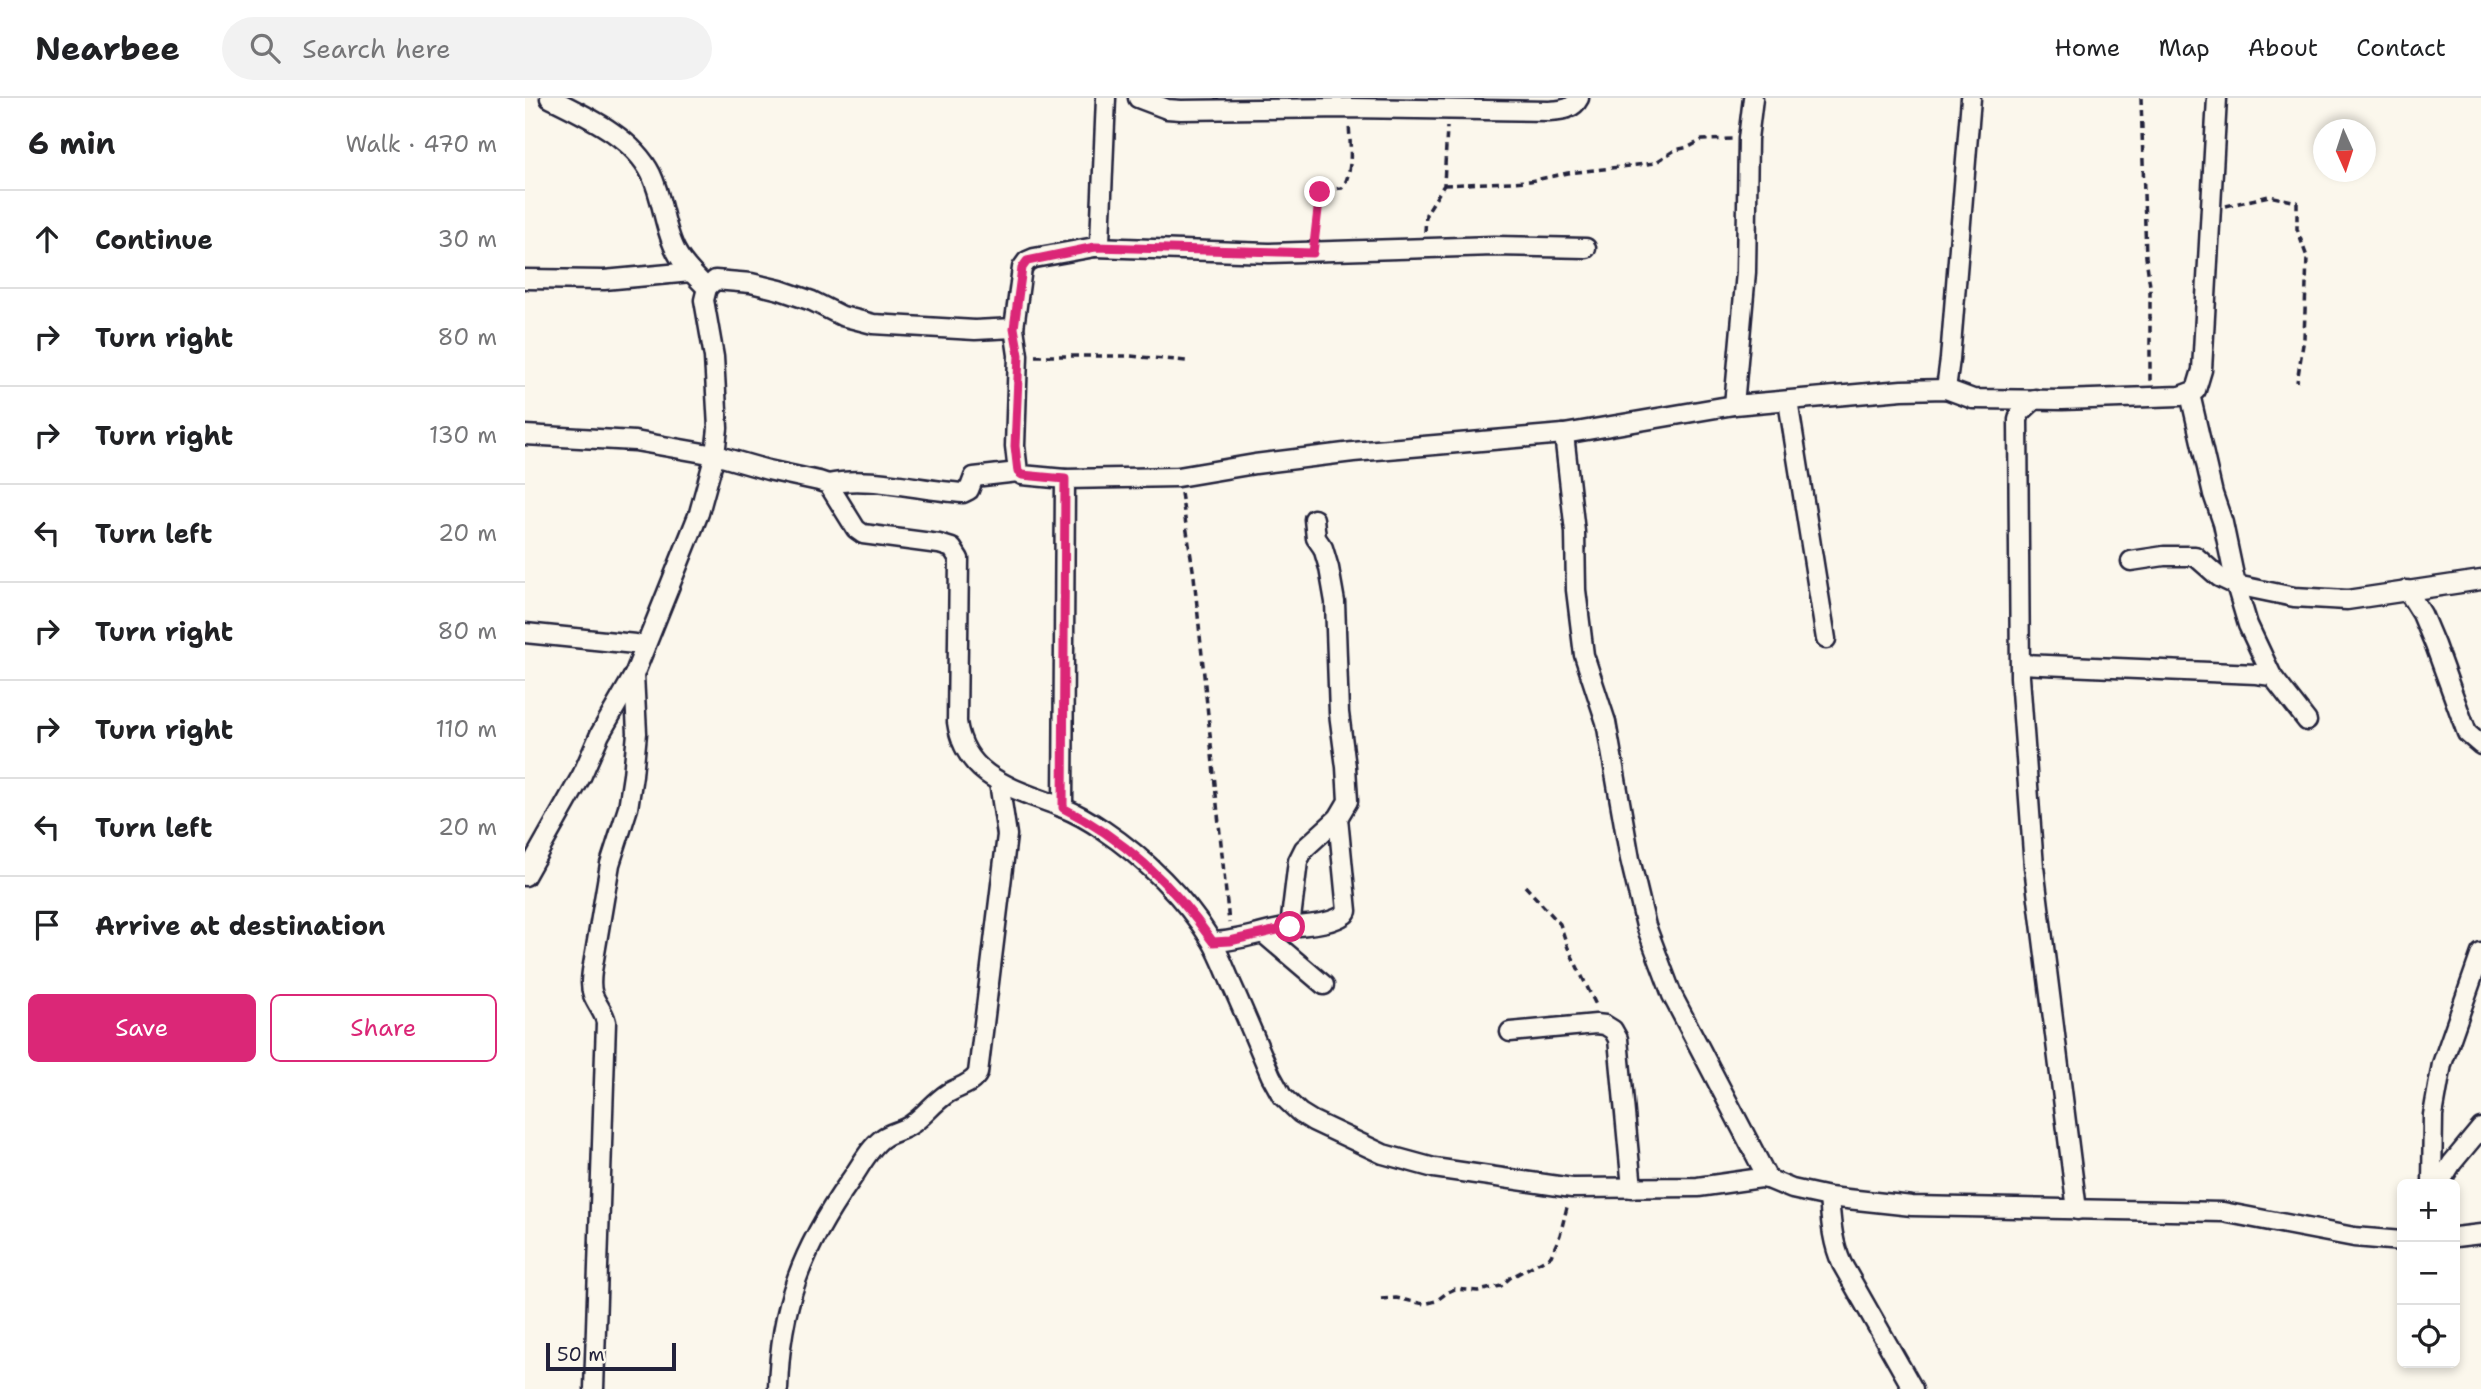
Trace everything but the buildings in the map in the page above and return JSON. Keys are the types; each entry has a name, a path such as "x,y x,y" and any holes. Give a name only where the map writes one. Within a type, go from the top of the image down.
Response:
{"street":[{"path":"550,98 601,125 630,146 643,161 659,192 673,245 691,272 707,288"},
{"path":"1095,247 1102,236 1106,98"},
{"path":"1137,98 1181,110 1349,108 1549,111 1574,106 1579,98"},
{"path":"1734,405 1746,272 1748,139 1753,98"},
{"path":"1945,389 1950,359 1971,98"},
{"path":"525,435 635,441 715,454 828,484 865,483 963,493 969,490 974,477 1018,472 1022,475 1065,479 1178,477 1353,452 1564,434 1734,405 1850,394 1945,389 1973,399 2035,399 2190,394 2196,390 2202,370 2217,98"},
{"path":"1018,472 1015,446 1019,355 1014,328 1022,268 1027,261 1095,247 1313,253 1494,246 1586,248"},
{"path":"525,279 604,280 691,272"},
{"path":"525,876 634,675 699,513 715,454 718,428 717,378 704,300 707,288 715,280 761,285 812,301 842,316 873,324 975,330 1014,328"},
{"path":"2190,394 2248,625 2271,676 2307,721"},
{"path":"2035,399 2020,413 2018,420 2021,664 2034,867 2077,1210"},
{"path":"1788,401 1826,639"},
{"path":"1564,434 1575,532 1576,590 1584,654 1606,722 1630,859 1647,926 1677,1005 1768,1179"},
{"path":"1063,808 1065,479"},
{"path":"828,484 856,528 863,534 939,544 956,551 959,559 955,693 959,738 966,753 978,768 1008,788 1086,819 1123,844 1173,891 1221,942 1271,1076 1282,1096 1300,1113 1333,1131 1407,1162 1572,1188 1698,1187 1768,1179 1792,1189 1829,1197 1912,1206 2223,1212 2354,1237 2397,1241"},
{"path":"1290,927 1298,861 1304,849 1338,818 1348,801 1339,713 1337,632 1329,568 1324,548 1316,538 1314,519"},
{"path":"2131,561 2164,556 2195,556 2219,577 2236,585 2294,597 2347,600 2481,580"},
{"path":"2407,590 2435,645 2468,736 2481,745"},
{"path":"525,632 645,645"},
{"path":"2021,664 2271,676"},
{"path":"594,1389 607,1022 591,987 610,864 628,808 633,775 637,733 634,675"},
{"path":"778,1389 779,1351 795,1280 811,1243 831,1208 880,1140 912,1124 932,1104 974,1080 978,1073 1007,835 999,782"},
{"path":"1221,942 1290,927 1319,924 1340,918 1347,911 1338,818"},
{"path":"1265,933 1324,985"},
{"path":"2432,1179 2433,1115 2442,1064 2481,953"},
{"path":"1510,1032 1596,1024 1613,1030 1618,1039 1632,1188"},
{"path":"2442,1179 2481,1128"},
{"path":"1829,1197 1834,1247 1913,1389"},
{"path":"2460,1236 2481,1234"}],"path":[{"path":"2141,98 2146,257 2150,286 2150,397"},
{"path":"1313,253 1319,193 1342,188 1346,184 1350,150 1349,108"},
{"path":"1413,249 1424,242 1426,214 1444,184 1447,110"},
{"path":"1444,184 1530,181 1568,173 1655,163 1675,149 1689,147 1702,140 1748,139"},
{"path":"2210,209 2269,196 2297,202 2297,229 2308,257 2304,338 2297,382"},
{"path":"1019,355 1130,356 1187,361"},
{"path":"1178,477 1194,576 1221,942"},
{"path":"1525,886 1560,924 1605,1025"},
{"path":"1381,1298 1424,1304 1436,1301 1455,1289 1478,1291 1501,1286 1554,1252 1572,1188"}],"route":[{"path":"1290,927 1230,941 1213,942 1173,891 1123,844 1086,819 1063,808 1065,479 1022,475 1018,472 1015,446 1019,355 1014,328 1022,268 1027,261 1095,247 1313,253 1320,192"}]}
